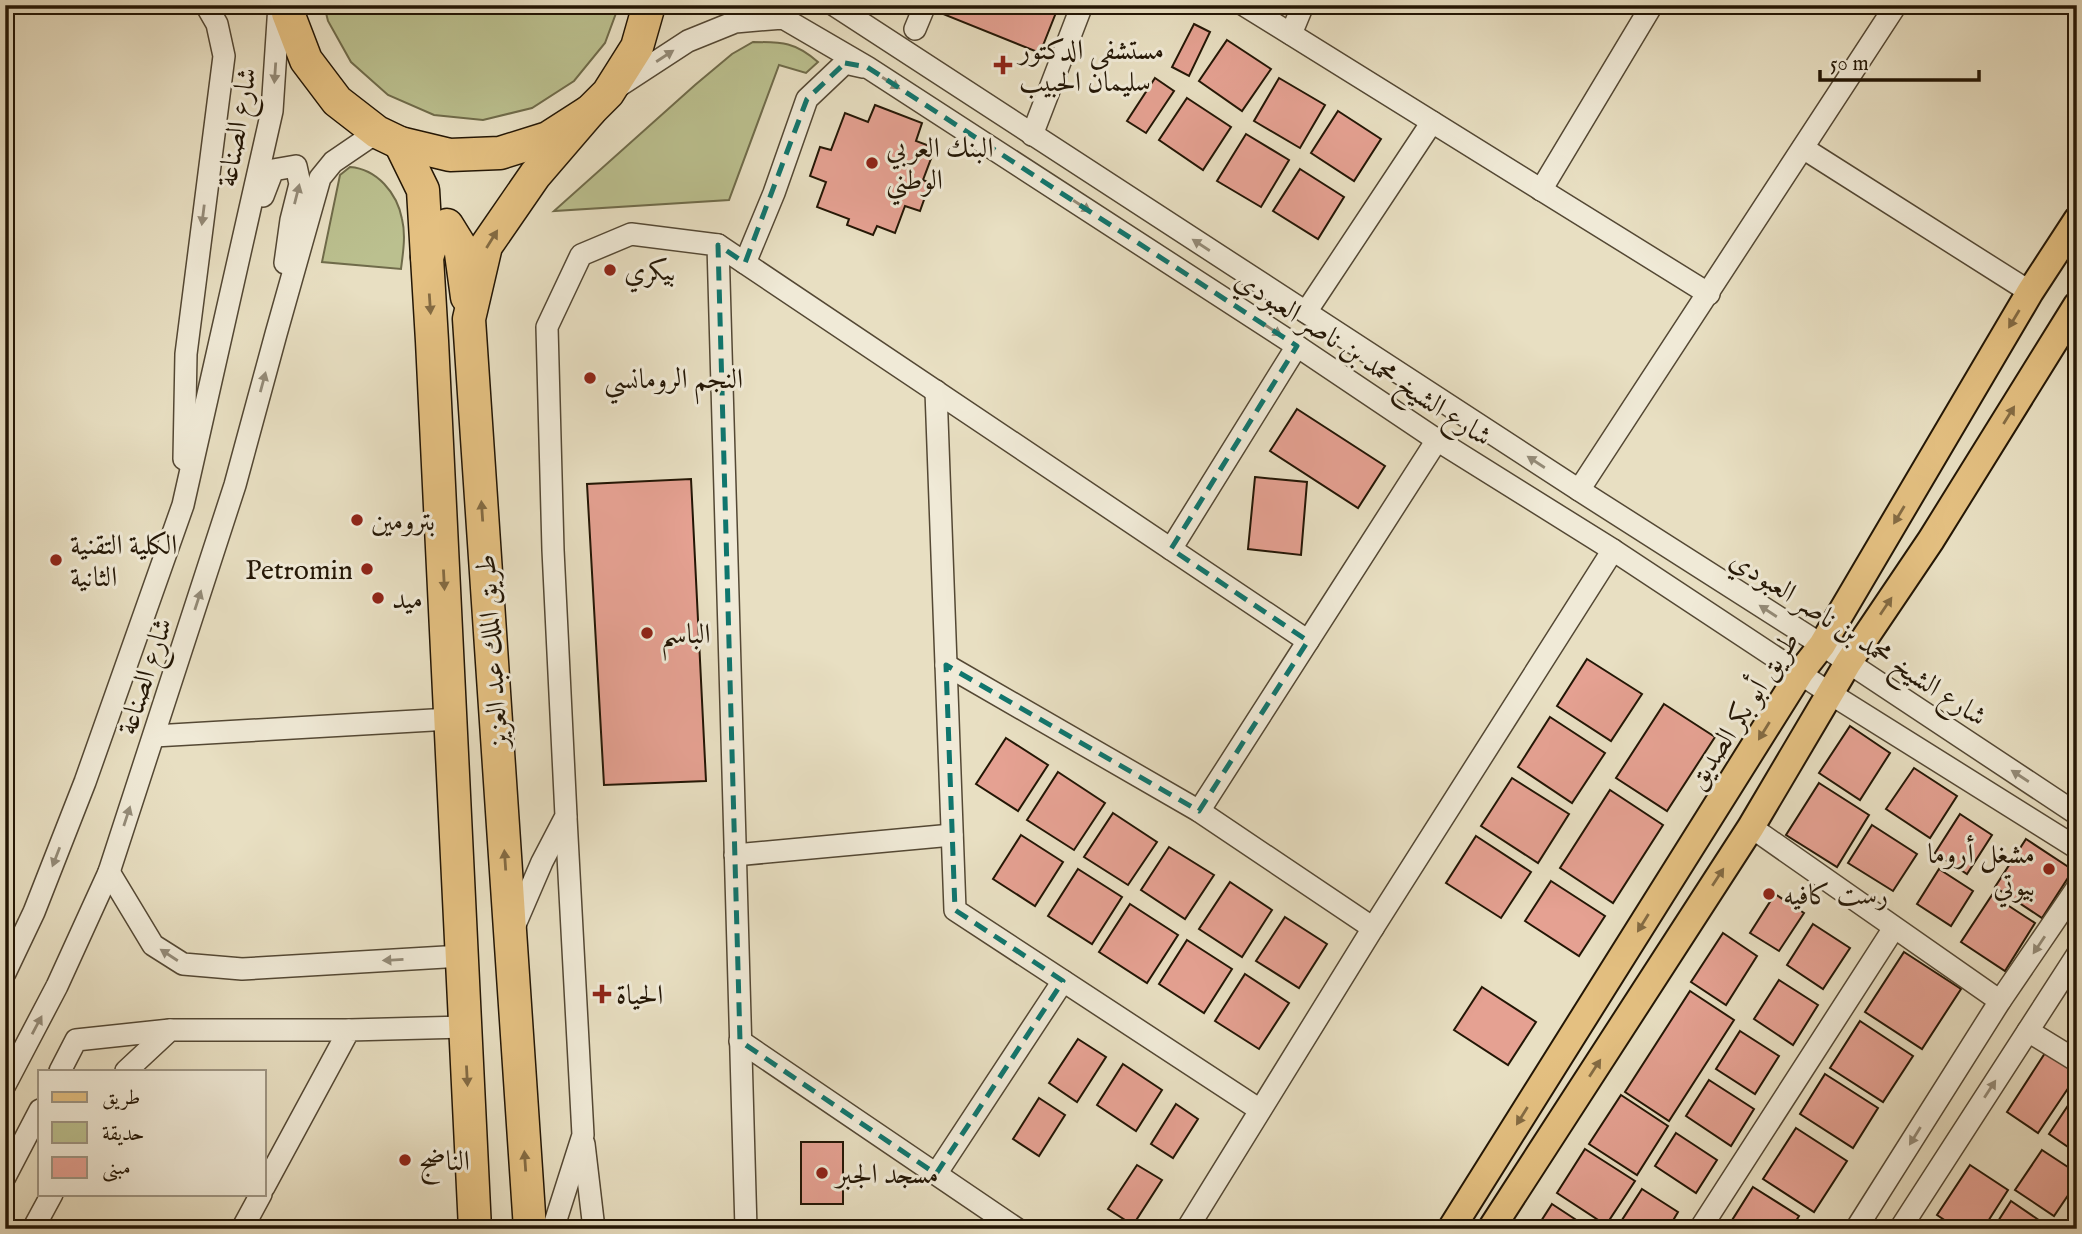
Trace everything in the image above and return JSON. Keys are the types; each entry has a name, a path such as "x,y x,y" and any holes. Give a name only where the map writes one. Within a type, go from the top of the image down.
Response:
{"highway":[{"path":"287,5 306,60 337,101 389,137 450,155 500,153 548,138 599,102"},
{"name":"طريق الملك عبد العزيز","path":"530,1229 469,319 486,246 535,176 599,102 638,47 649,5"},
{"name":"طريق الملك عبد العزيز","path":"389,137 423,190 475,1229"},
{"path":"427,257 436,232 447,225 460,246 469,319"}],"main road":[{"name":"طريق أبو بكر الصديق","path":"1451,1229 1800,673 1822,645 2030,292 2077,220"},
{"path":"1491,1229 1751,827 1848,663 1931,540 2077,305"}],"street":[{"path":"183,505 186,354 224,56 217,23 206,5"},
{"name":"شارع الصناعة","path":"5,973 34,912 85,782 183,505 272,111 279,5"},
{"name":"شارع الشيخ محمد بن ناصر العبودي","path":"834,5 1822,645 2077,814"},
{"path":"915,29 925,5"},
{"path":"1032,135 1082,5"},
{"path":"1244,5 1709,294"},
{"path":"1291,34 1303,5"},
{"path":"1579,489 1896,5"},
{"path":"1541,190 1646,7"},
{"name":"شارع الشيخ محمد بن ناصر العبودي","path":"599,102 688,41 735,22 783,18 867,67 1437,440 1613,550 1831,694 2077,848"},
{"path":"745,263 774,193 807,99 845,63 867,67"},
{"path":"1306,313 1432,122"},
{"name":"شارع الصناعة","path":"5,1085 57,986 109,872 235,485 320,178 333,162 389,137"},
{"path":"1803,148 2030,292"},
{"path":"216,359 261,201 273,170 296,166 300,184 290,220 275,334"},
{"path":"594,1229 583,1135 566,816 553,550 547,327 581,255 631,234 718,245 1308,641"},
{"path":"718,245 746,1229"},
{"path":"1171,549 1297,346"},
{"path":"936,391 955,910 1260,1110"},
{"path":"1199,811 1437,440"},
{"path":"1186,1229 1613,550"},
{"path":"946,665 1199,811 1373,928"},
{"path":"154,736 450,719"},
{"path":"510,935 542,862 566,816"},
{"path":"1751,827 2000,1001"},
{"path":"735,856 952,835"},
{"path":"109,872 153,945 183,964 242,970 462,956"},
{"path":"1856,1229 2000,1001 2077,888"},
{"path":"1700,1229 1894,928"},
{"path":"1900,1229 2077,955"},
{"path":"936,1174 1063,981"},
{"path":"61,1070 76,1040 170,1030 465,1027"},
{"path":"127,1070 170,1030"},
{"path":"266,1183 349,1030"},
{"path":"2028,1031 2077,1061"},
{"path":"740,1041 1017,1229"},
{"path":"5,1177 38,1114"},
{"path":"553,1229 583,1135"},
{"path":"33,1229 51,1196"},
{"path":"242,1229 260,1196"}],"highlighted area":[{"path":"845,63 867,67 1297,346 1171,549 1308,641 1199,811 946,665 955,910 1063,981 936,1174 740,1041 718,245 745,263 807,99"}],"green space":[{"path":"324,5 619,5 605,43 574,81 532,108 483,120 434,115 388,95 351,62 328,21"},
{"path":"753,42 788,44 818,62 806,73 779,65 729,200 554,211 695,85 732,54"},
{"path":"350,167 377,177 396,200 404,231 401,269 322,262 340,175"}],"building":[{"name":"مستشفى الدكتور سليمان الحبيب","path":"934,5 1059,5 1040,53 933,10"},
{"path":"1194,24 1210,32 1189,76 1172,67"},
{"path":"1227,40 1271,69 1242,111 1199,81"},
{"path":"1155,78 1174,91 1146,133 1127,121"},
{"path":"1279,78 1325,105 1300,148 1254,121"},
{"path":"1187,98 1231,127 1203,170 1159,140"},
{"name":"البنك العربي الوطني","path":"875,105 922,123 916,141 935,148 923,180 930,183 920,211 905,206 895,233 877,226 873,235 847,225 849,219 817,207 826,182 810,176 820,147 831,150 845,113 868,122"},
{"path":"1338,111 1381,139 1354,181 1311,153"},
{"path":"1246,134 1289,160 1261,207 1217,181"},
{"path":"1300,169 1344,197 1318,239 1273,211"},
{"path":"1297,409 1385,466 1358,508 1270,451"},
{"path":"1255,477 1307,482 1301,555 1248,549"},
{"name":"الباسم","path":"691,479 706,781 604,785 587,484"},
{"path":"1587,659 1642,694 1611,741 1557,706"},
{"path":"1664,704 1715,737 1667,811 1616,778"},
{"path":"1550,717 1605,753 1572,803 1518,767"},
{"path":"1850,726 1890,753 1860,800 1819,773"},
{"path":"1006,738 1048,765 1018,811 976,784"},
{"path":"1914,768 1957,796 1930,838 1886,809"},
{"path":"1058,772 1105,803 1074,850 1027,820"},
{"path":"1512,778 1569,814 1538,863 1481,826"},
{"path":"1819,783 1869,815 1837,867 1786,835"},
{"path":"1610,790 1663,825 1613,903 1560,868"},
{"path":"1113,813 1157,842 1128,885 1084,857"},
{"path":"1960,814 1992,835 1967,874 1935,853"},
{"path":"1872,825 1917,854 1893,891 1848,863"},
{"path":"1021,835 1063,862 1035,906 993,879"},
{"path":"1476,836 1531,872 1501,918 1446,883"},
{"path":"2026,839 2073,870 2042,918 1995,887"},
{"path":"1169,847 1214,875 1185,919 1141,890"},
{"path":"1078,869 1122,897 1092,944 1048,916"},
{"path":"1939,869 1973,891 1951,926 1917,904"},
{"path":"1551,881 1605,916 1579,956 1525,921"},
{"path":"1230,882 1272,910 1242,957 1199,929"},
{"path":"1775,894 1804,913 1779,951 1750,933"},
{"path":"1992,895 2035,923 2005,971 1961,942"},
{"path":"1130,904 1178,935 1147,983 1099,952"},
{"path":"1285,917 1327,944 1299,988 1256,961"},
{"path":"1813,924 1850,948 1823,989 1787,965"},
{"path":"1723,933 1757,956 1726,1005 1691,982"},
{"path":"1187,940 1232,969 1204,1013 1159,984"},
{"path":"1904,952 1961,989 1922,1049 1865,1012"},
{"path":"1245,974 1289,1003 1259,1049 1215,1021"},
{"path":"1779,980 1818,1005 1793,1045 1754,1019"},
{"path":"1482,987 1536,1022 1508,1065 1454,1030"},
{"path":"1690,991 1734,1020 1669,1121 1625,1092"},
{"path":"1860,1021 1913,1056 1883,1102 1830,1068"},
{"path":"1740,1031 1779,1056 1755,1094 1716,1069"},
{"path":"1078,1039 1106,1057 1077,1102 1049,1083"},
{"path":"2047,1050 2077,1070 2077,1075 2038,1133 2007,1112"},
{"path":"1123,1064 1162,1090 1136,1131 1097,1105"},
{"path":"1825,1074 1878,1108 1853,1148 1800,1114"},
{"path":"1709,1080 1754,1109 1731,1146 1686,1116"},
{"path":"2077,1092 2077,1153 2049,1134"},
{"path":"1621,1095 1668,1126 1637,1175 1589,1144"},
{"path":"1039,1098 1065,1115 1039,1156 1013,1139"},
{"path":"1176,1104 1198,1119 1173,1158 1151,1144"},
{"path":"1796,1128 1847,1161 1814,1212 1763,1179"},
{"path":"1676,1133 1717,1160 1696,1193 1655,1166"},
{"name":"مسجد الجبر","path":"801,1142 843,1142 843,1204 801,1204"},
{"path":"1585,1149 1635,1181 1606,1225 1557,1193"},
{"path":"2042,1150 2077,1173 2077,1182 2054,1216 2015,1190"},
{"path":"1137,1165 1162,1180 1133,1225 1108,1209"},
{"path":"1970,1165 2008,1190 1983,1229 1958,1229 1937,1215"},
{"path":"1753,1187 1799,1216 1791,1229 1736,1229 1729,1225"},
{"path":"1642,1189 1678,1212 1668,1229 1636,1229 1622,1220"},
{"path":"2011,1201 2052,1229 1993,1229"},
{"path":"1552,1204 1590,1229 1536,1229"}],"place":[{"name":"مستشفى الدكتور سليمان الحبيب","path":"1003,65"},
{"name":"البنك العربي الوطني","path":"872,163"},
{"name":"بيكري","path":"610,270"},
{"name":"النجم الرومانسي","path":"590,378"},
{"name":"بترومين","path":"357,520"},
{"name":"الكلية التقنية الثانية","path":"56,560"},
{"name":"Petromin","path":"367,569"},
{"name":"ميد","path":"378,598"},
{"name":"الباسم","path":"647,633"},
{"name":"مشغل أروما بيوتي","path":"2049,869"},
{"name":"رست كافيه","path":"1769,894"},
{"name":"الحياة","path":"602,994"},
{"name":"الناضج","path":"405,1160"},
{"name":"مسجد الجبر","path":"822,1173"}]}
